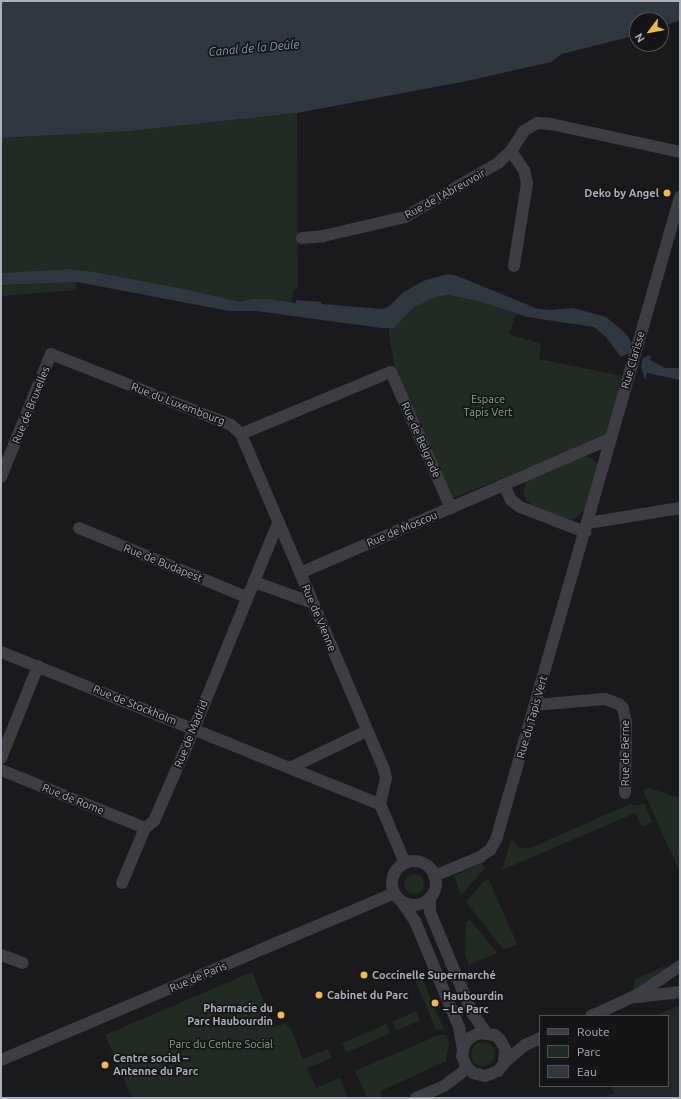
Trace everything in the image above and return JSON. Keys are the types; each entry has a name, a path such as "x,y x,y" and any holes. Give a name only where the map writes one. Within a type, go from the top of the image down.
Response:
{"street":[{"name":"Rue de l'Abreuvoir","path":"302,238 324,236 405,217 488,170 511,151 524,131 533,125 544,123 680,152"},
{"path":"511,151 524,170 527,183 514,266"},
{"name":"Rue Clarisse","path":"586,528 610,439 680,197"},
{"name":"Rue du Luxembourg","path":"51,354 231,425 241,434"},
{"name":"Rue de Bruxelles","path":"1,477 5,453 51,354"},
{"name":"Rue de Belgrade","path":"241,434 391,372 451,508"},
{"name":"Rue de Vienne","path":"241,434 386,778 380,804"},
{"name":"Rue de Moscou","path":"300,573 610,439"},
{"path":"504,485 511,500 520,507 586,528 680,508"},
{"name":"Rue de Madrid","path":"122,883 145,828 154,821 194,729 246,597 254,582 278,523"},
{"name":"Rue de Budapest","path":"79,528 246,597"},
{"name":"Rue du Tapis Vert","path":"434,876 480,857 494,845 586,528"},
{"path":"254,582 313,602"},
{"name":"Rue de Stockholm","path":"1,652 380,804"},
{"path":"1,758 38,666"},
{"name":"Rue de Berne","path":"535,705 605,699 614,700 619,704 622,708 626,722 625,793"},
{"path":"290,768 367,731"},
{"name":"Rue de Rome","path":"1,770 145,828"},
{"path":"380,804 405,863"},
{"path":"486,1032 472,1013 430,912 430,898 435,887 434,876 431,870 423,864 414,862 405,863 398,868 394,874 392,883 398,898 415,921 459,1027 463,1049 463,1060 468,1068 479,1076 489,1076 498,1072 504,1064 525,1045 539,1038"},
{"path":"398,898 409,905 418,905 430,898"},
{"name":"Rue de Paris","path":"1,1060 398,898"},
{"path":"1,955 23,963"},
{"path":"593,1015 630,999 680,966"},
{"path":"630,999 680,992"},
{"path":"463,1049 470,1038 479,1033 486,1032 495,1035 501,1041 506,1052 504,1064"},
{"path":"501,1041 525,1045"},
{"path":"416,1098 444,1086 468,1068"}],"shaded area":[{"path":"680,1005 680,1098 603,1098 614,1093 611,1087 669,1087 669,1015 657,1015"}],"green space":[{"path":"297,113 298,286 293,292 292,302 252,299 240,302 185,289 94,272 68,269 1,273 1,138 130,131"},
{"path":"77,282 76,290 1,296 1,285"},
{"name":"Espace Tapis Vert","path":"448,295 478,301 516,314 509,334 541,344 539,359 622,376 607,436 453,498 395,368 389,335 389,328 394,327 413,308 435,296"},
{"path":"584,456 591,458 597,463 597,469 584,510 580,515 574,519 567,519 533,506 526,500 523,491 527,480"},
{"path":"648,788 680,798 680,873 643,790"},
{"path":"644,803 652,822 642,827 635,813 502,870 511,839 520,848 530,848 630,804 637,806"},
{"path":"482,863 485,868 461,895 454,876"},
{"path":"414,874 421,877 424,884 421,891 414,894 407,891 404,884 407,877"},
{"path":"489,880 517,944 504,950 466,902 484,881"},
{"path":"470,920 497,953 469,965 465,954 466,922"},
{"path":"665,966 666,968 632,992 635,979"},
{"name":"Parc du Centre Social","path":"252,972 274,1027 285,1023 291,1029 303,1059 328,1049 332,1058 307,1068 316,1088 340,1078 348,1098 132,1098 105,1035"},
{"path":"421,975 444,1030 436,1029 414,978"},
{"path":"416,1011 420,1020 396,1031 392,1022"},
{"path":"386,1024 390,1033 346,1053 342,1044"},
{"path":"439,1035 446,1035 449,1043 446,1061 381,1091 381,1098 367,1098 355,1071"},
{"path":"483,1042 492,1045 495,1054 492,1063 483,1066 474,1063 471,1054 474,1045"}],"water":[{"name":"Canal de la Deûle","path":"3,1 680,1 680,20 669,24 669,12 629,12 629,37 562,54 551,62 467,81 297,113 130,131 1,138 1,4"},
{"path":"68,269 94,272 185,289 240,302 252,299 268,299 296,303 296,300 321,302 321,304 383,309 389,306 404,292 423,281 448,274 457,276 538,309 551,310 573,308 606,317 623,331 633,346 629,353 621,357 606,337 594,327 527,317 478,301 448,295 435,297 413,308 394,328 381,328 256,311 229,311 77,282 1,285 1,273"},
{"path":"651,355 650,360 665,368 680,368 680,380 647,373 645,380 641,367 642,362 643,358"}],"place":[{"name":"Deko by Angel","path":"667,193"},
{"name":"Coccinelle Supermarché","path":"364,975"},
{"name":"Cabinet du Parc","path":"319,995"},
{"name":"Haubourdin – Le Parc","path":"435,1003"},
{"name":"Pharmacie du Parc Haubourdin","path":"281,1015"},
{"name":"Centre social – Antenne du Parc","path":"105,1065"}]}
